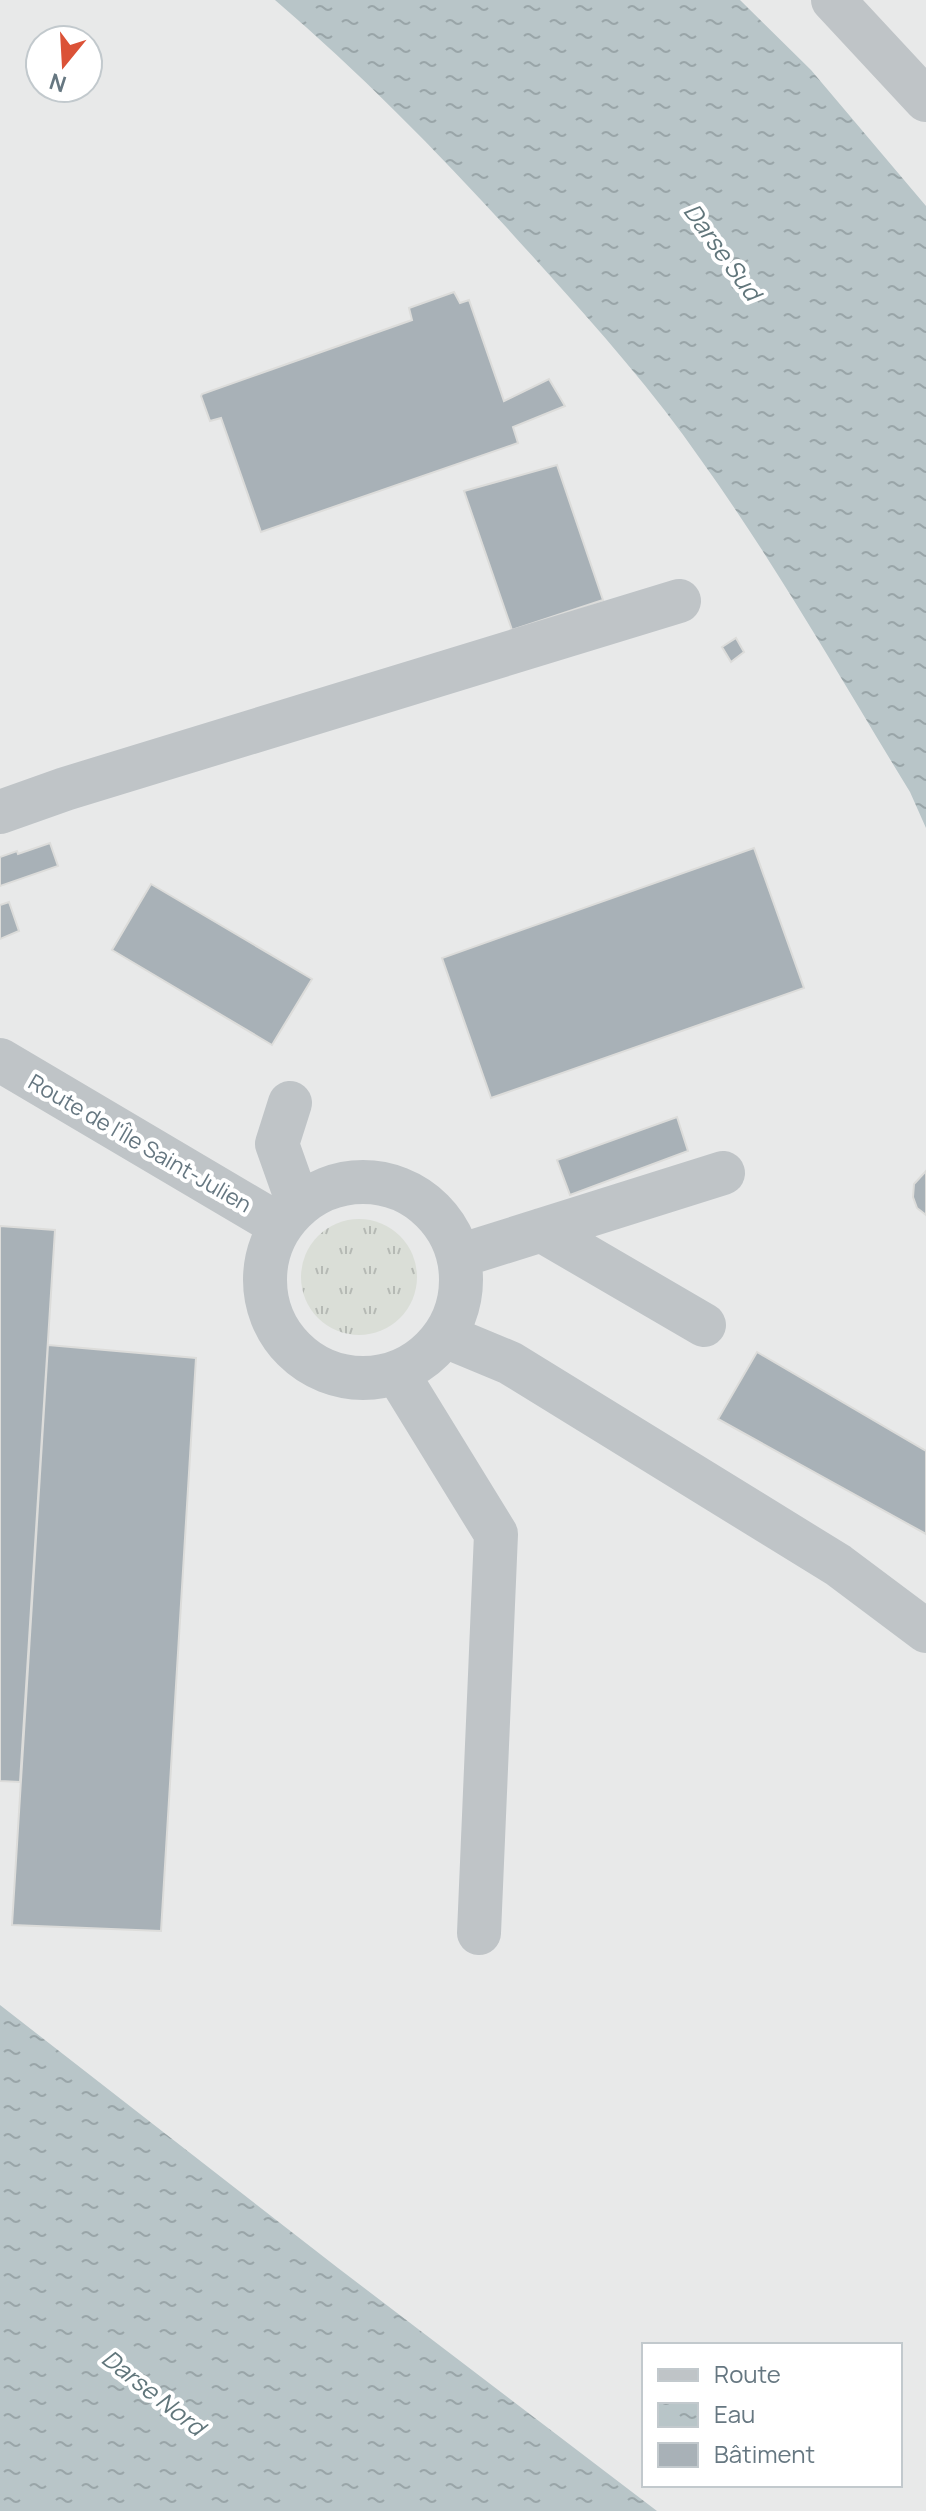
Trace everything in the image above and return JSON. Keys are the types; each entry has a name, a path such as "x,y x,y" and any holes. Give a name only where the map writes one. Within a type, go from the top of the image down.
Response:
{"street":[{"path":"833,0 926,100"},
{"path":"0,812 65,789 679,601"},
{"name":"Route de l'Île Saint-Julien","path":"0,1060 290,1216"},
{"path":"290,1103 277,1144 290,1216"},
{"path":"459,1256 723,1173"},
{"path":"360,1182 393,1186 422,1202 445,1226 459,1256 462,1283 457,1311 445,1336 424,1358 397,1373 367,1379 336,1375 308,1362 286,1342 271,1315 265,1284 268,1254 290,1216 328,1189 360,1182"},
{"path":"541,1230 704,1325"},
{"path":"445,1336 510,1363 838,1565 926,1631"},
{"path":"397,1373 496,1534 479,1933"}],"shaded area":[{"path":"0,0 926,0 926,2511 0,2511"}],"green space":[{"path":"359,1219 381,1223 400,1236 413,1255 417,1277 413,1299 400,1318 381,1331 359,1335 337,1331 318,1318 305,1299 301,1277 305,1255 318,1236 337,1223"}],"water":[{"name":"Darse Sud","path":"275,0 740,0 811,70 926,206 926,828 910,792 783,582 664,410 585,315 447,164 346,64"},
{"name":"Darse Nord","path":"0,2005 338,2268 657,2511 0,2511"}],"building":[{"path":"454,292 460,303 469,300 504,401 549,379 565,406 513,427 518,443 261,532 221,418 210,421 202,394 412,320 409,308"},
{"path":"557,465 603,600 512,630 464,491"},
{"path":"736,638 744,652 731,662 722,647"},
{"path":"50,843 58,866 0,886 0,857"},
{"path":"754,848 804,988 491,1098 442,958"},
{"path":"151,884 312,979 272,1045 112,950"},
{"path":"9,902 19,931 0,939 0,905"},
{"path":"677,1117 688,1151 570,1195 557,1160"},
{"path":"926,1171 926,1215 917,1208 913,1197 914,1184"},
{"path":"0,1226 55,1230 20,1782 0,1781"},
{"path":"48,1345 196,1358 161,1931 12,1925"},
{"path":"757,1352 926,1451 926,1534 718,1419"}]}
